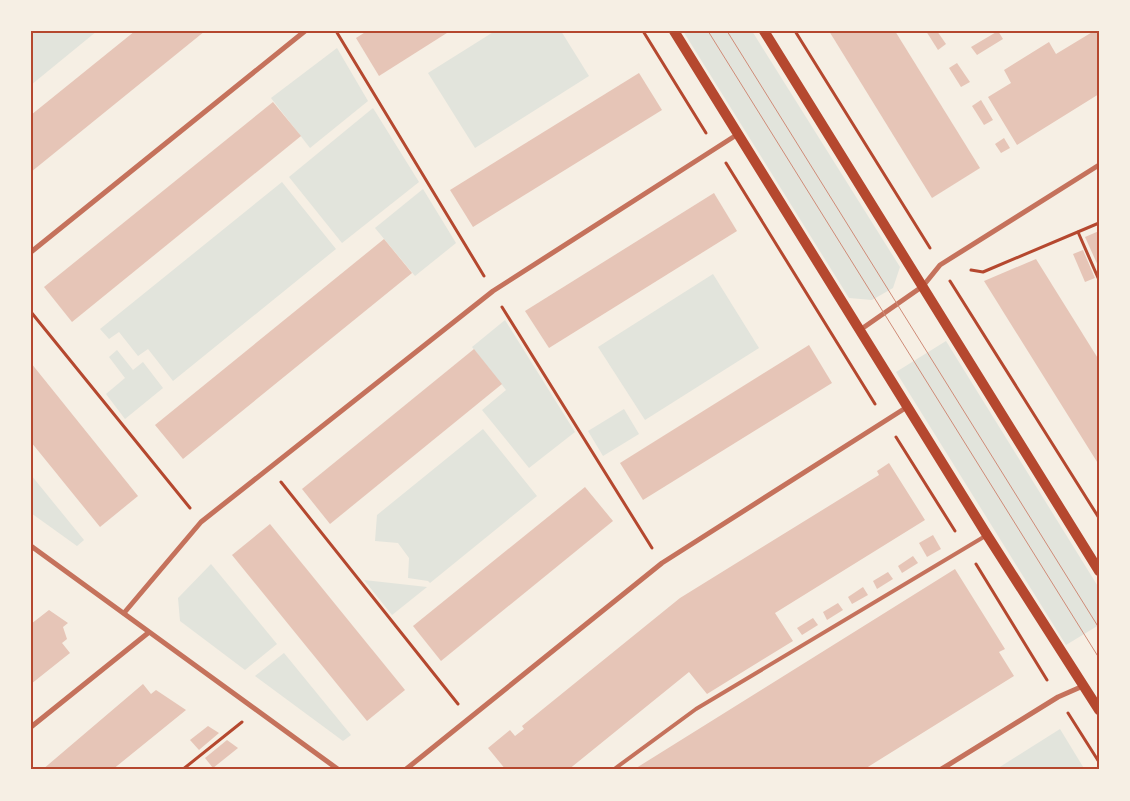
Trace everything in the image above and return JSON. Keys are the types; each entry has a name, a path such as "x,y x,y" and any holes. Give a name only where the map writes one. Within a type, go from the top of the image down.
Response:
{"main road":[{"path":"674,31 859,331 1099,710"},
{"path":"764,31 1099,571"}],"street":[{"path":"31,252 305,31"},
{"path":"124,613 201,522 493,291 738,134"},
{"path":"859,331 923,286 940,265 1099,165"},
{"path":"405,770 662,563 907,407"},
{"path":"31,546 124,613 148,633 339,770"},
{"path":"31,727 148,633"},
{"path":"940,770 1058,698 1083,686"}],"lane":[{"path":"613,770 696,709 987,535"}],"path":[{"path":"643,31 1099,762"},
{"path":"940,265 983,272 1099,223"},
{"path":"1078,232 1099,280"},
{"path":"31,312 201,522"},
{"path":"270,468 469,718"},
{"path":"182,770 256,710"}],"shaded area":[{"path":"31,31 97,31 31,85"},
{"path":"495,31 561,31 589,76 475,148 428,73"},
{"path":"683,31 752,31 900,267 893,288 872,300 849,298"},
{"path":"337,48 368,101 310,148 271,98"},
{"path":"373,108 419,182 342,243 289,177"},
{"path":"282,182 336,249 173,381 148,349 138,356 119,332 109,339 100,329"},
{"path":"423,189 456,243 415,276 375,228"},
{"path":"713,274 759,348 645,420 598,347"},
{"path":"505,320 575,432 529,468 482,410 506,390 472,347"},
{"path":"946,341 1099,588 1099,625 1066,645 896,372"},
{"path":"117,350 133,370 143,362 163,388 125,419 106,394 125,378 109,357"},
{"path":"624,409 639,434 603,456 588,431"},
{"path":"483,429 537,496 430,583 428,581 408,578 409,558 398,543 375,541 377,515"},
{"path":"31,475 84,540 77,546 31,513"},
{"path":"211,564 277,644 245,670 180,621 178,598"},
{"path":"364,580 427,587 392,615"},
{"path":"284,653 351,735 343,741 255,676"},
{"path":"1060,729 1085,770 995,770"}],"building":[{"path":"135,31 205,31 31,172 31,115"},
{"path":"367,31 450,31 379,76 356,38"},
{"path":"829,31 895,31 980,168 932,198"},
{"path":"926,31 937,31 946,44 938,50"},
{"path":"998,31 1003,39 977,55 971,47"},
{"path":"1094,31 1099,31 1099,94 1017,145 988,97 1011,83 1004,70 1049,42 1056,54"},
{"path":"957,63 970,82 961,87 949,68"},
{"path":"639,73 662,110 473,227 450,190"},
{"path":"981,100 993,120 984,125 972,106"},
{"path":"273,102 301,136 72,322 44,287"},
{"path":"1004,138 1010,148 1001,153 995,144"},
{"path":"714,193 737,231 549,348 525,311"},
{"path":"1099,231 1099,268 1085,237"},
{"path":"384,239 412,273 183,459 155,425"},
{"path":"1083,250 1095,278 1085,282 1073,254"},
{"path":"1036,259 1099,360 1099,465 984,281"},
{"path":"809,345 832,383 643,500 620,463"},
{"path":"474,349 502,384 330,524 302,489"},
{"path":"31,363 138,496 100,527 31,442"},
{"path":"889,463 925,520 775,613 793,641 707,694 689,672 568,770 506,770 488,748 510,730 515,736 524,729 522,726 680,598 879,475 877,471"},
{"path":"585,487 613,521 441,661 413,626"},
{"path":"270,524 405,690 367,721 232,555"},
{"path":"933,535 941,549 927,557 919,543"},
{"path":"913,556 918,563 902,573 898,566"},
{"path":"955,569 1005,649 999,652 1014,676 863,770 633,770"},
{"path":"888,572 893,579 877,589 873,581"},
{"path":"863,587 868,595 852,604 848,597"},
{"path":"838,603 843,610 827,620 823,612"},
{"path":"49,610 68,623 63,627 67,639 62,643 70,653 31,684 31,624"},
{"path":"813,618 818,625 802,635 797,628"},
{"path":"143,684 151,694 156,690 186,710 112,770 42,770"},
{"path":"208,726 219,733 199,750 190,740"},
{"path":"227,740 238,748 213,768 205,758"}],"tram line":[{"path":"708,31 1099,658"},
{"path":"727,31 1099,628"}]}
